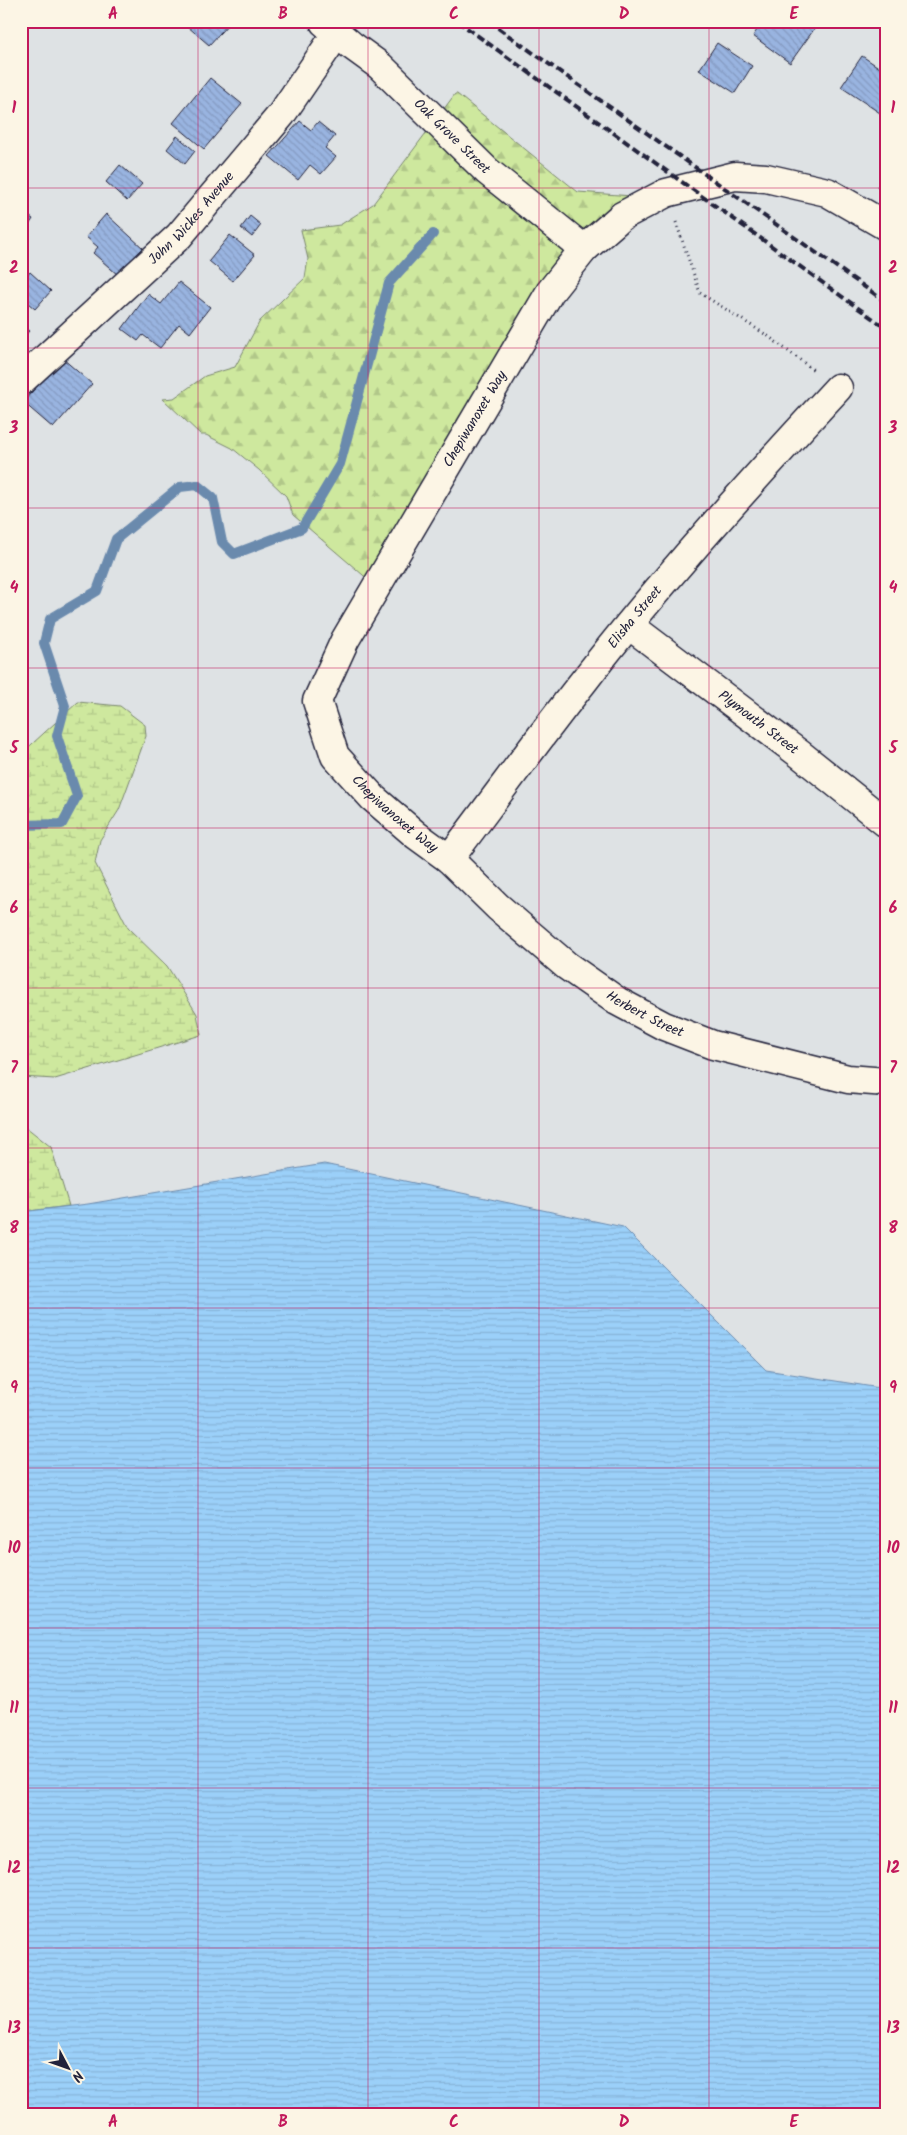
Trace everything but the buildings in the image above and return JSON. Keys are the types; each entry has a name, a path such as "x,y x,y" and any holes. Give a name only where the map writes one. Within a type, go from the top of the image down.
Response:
{"street":[{"name":"Oak Grove Street","path":"330,27 380,66 487,171 584,249"},
{"name":"John Wickes Avenue","path":"21,381 179,236 281,115 330,27"},
{"name":"Chepiwanoxet Way","path":"449,859 416,835 374,798 335,756 317,701 345,640 550,292 584,249 622,216 666,193 735,176 766,178 827,192 886,226"},
{"name":"Elisha Street","path":"449,859 583,681 629,625 762,470 838,388"},
{"name":"Plymouth Street","path":"629,625 801,755 886,823"},
{"name":"Herbert Street","path":"449,859 498,907 567,966 617,1001 664,1026 713,1045 848,1079 886,1082"}],"path":[{"path":"666,193 700,293 768,336 838,388"}],"green space":[{"path":"455,94 578,192 646,197 603,223 370,581 293,515 286,496 259,470 232,448 206,435 201,435 163,399 174,398 205,376 235,367 260,321 305,278 308,259 301,230 340,225 373,204"},
{"path":"78,702 120,706 145,725 146,736 119,810 100,840 95,863 128,928 167,966 197,1014 201,1035 55,1079 21,1077 21,754"},
{"path":"21,1123 51,1147 69,1206 21,1212"}],"water":[{"path":"324,1164 623,1227 766,1370 886,1389 886,2114 21,2114 21,1212 88,1204"}],"waterway":[{"path":"21,825 62,824 77,796 57,736 65,706 44,643 50,619 97,591 116,539 180,487 197,485 213,498 222,542 234,554 302,528 340,464 389,283 433,234"}],"railway":[{"path":"457,21 886,328"},
{"path":"488,21 886,302"}]}
